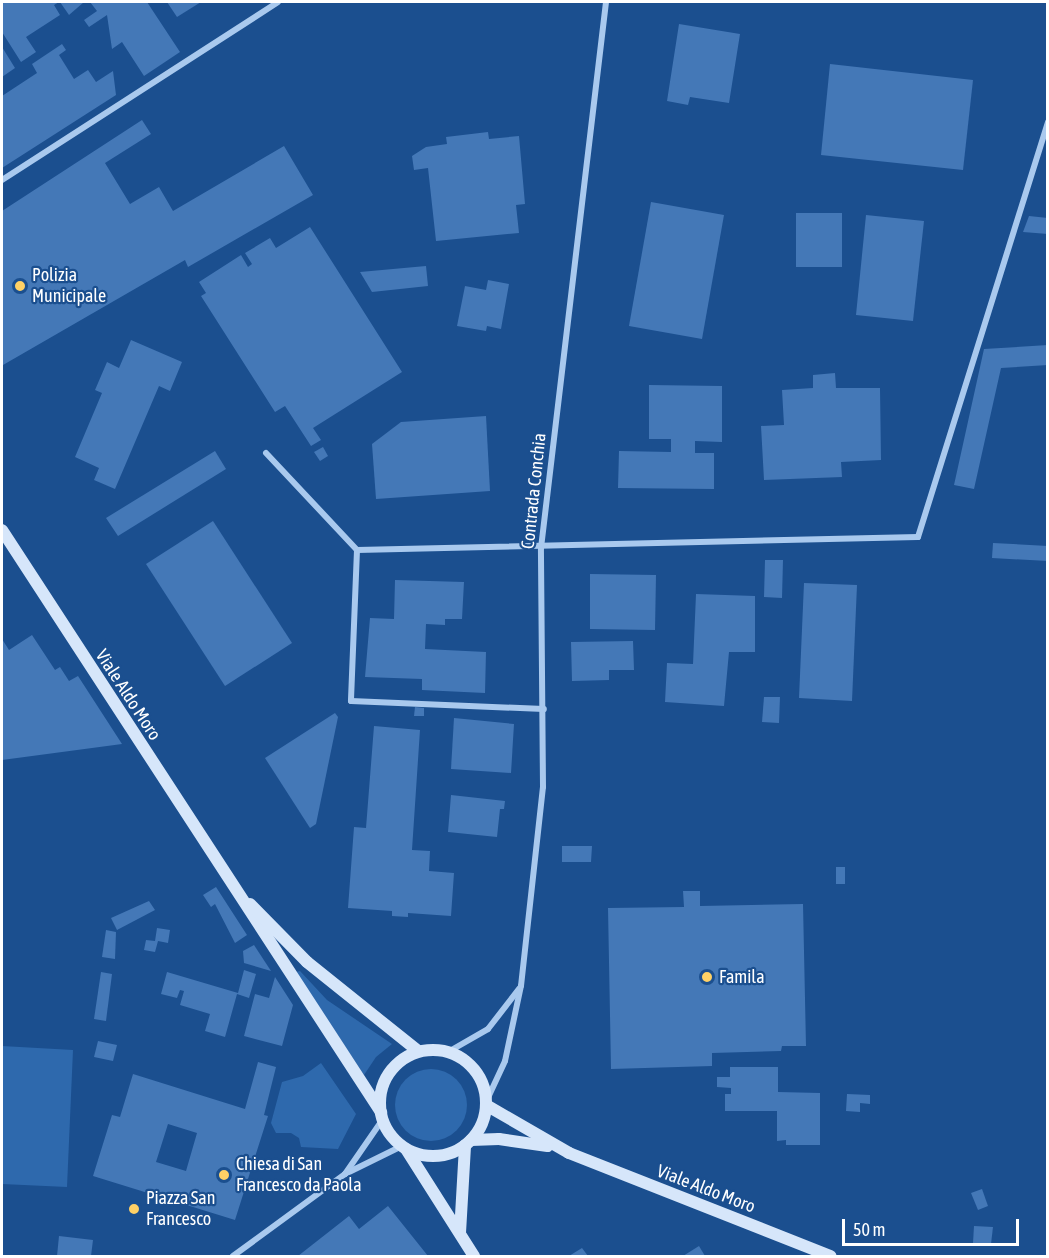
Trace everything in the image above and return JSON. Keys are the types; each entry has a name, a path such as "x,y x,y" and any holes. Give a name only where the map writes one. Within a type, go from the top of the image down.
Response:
{"main road":[{"name":"Viale Aldo Moro","path":"2,530 382,1115"},
{"name":"Viale Aldo Moro","path":"226,877 307,962 418,1051"},
{"path":"460,1233 468,1142 484,1118 486,1103 475,1071 448,1052 418,1051 391,1069 379,1098 382,1115 393,1139 404,1148 474,1257"},
{"name":"Viale Aldo Moro","path":"486,1103 569,1153"},
{"name":"Viale Aldo Moro","path":"468,1142 535,1143 569,1153 830,1257"},
{"path":"404,1148 436,1156 468,1142"}],"street":[{"path":"2,180 278,2"},
{"name":"Contrada Conchia","path":"486,1103 505,1061 521,986 543,787 541,548 606,2"},
{"path":"357,550 541,548 918,537 1047,122"},
{"path":"266,453 357,550 351,701 544,709"},
{"path":"448,1052 488,1029 521,986"},
{"path":"345,1174 382,1115"},
{"path":"234,1257 345,1174 404,1148"}],"shaded area":[{"path":"300,971 327,1000 392,1044 376,1057 364,1075 296,972"},
{"path":"2,1046 73,1050 67,1187 2,1184"},
{"path":"321,1063 356,1114 338,1149 301,1147 299,1138 291,1133 276,1133 271,1123 282,1082 303,1076"},
{"path":"431,1069 451,1075 461,1085 467,1105 461,1125 451,1135 431,1141 411,1135 401,1125 395,1105 401,1085 411,1075"}],"building":[{"path":"2,2 59,2 54,5 60,15 26,37 36,52 21,62 2,32"},
{"path":"60,2 84,2 69,15"},
{"path":"90,2 147,2 180,52 144,76 122,42 112,49 107,15 89,27 84,20 97,11"},
{"path":"167,2 201,2 177,17"},
{"path":"679,24 740,34 729,103 690,97 688,105 667,101"},
{"path":"62,44 66,50 59,55 74,79 88,70 96,82 113,71 116,95 2,168 2,96 37,73 32,64"},
{"path":"2,47 15,68 2,77"},
{"path":"830,64 973,80 963,170 821,155"},
{"path":"142,120 151,134 105,163 130,204 159,187 173,211 284,146 313,195 188,267 185,260 3,365 2,211"},
{"path":"488,132 489,139 519,136 525,204 516,205 519,233 436,241 428,168 414,170 412,156 426,147 447,144 446,137"},
{"path":"651,202 724,215 702,339 629,326"},
{"path":"796,213 842,213 842,267 796,267"},
{"path":"866,215 924,221 913,321 856,315"},
{"path":"1029,216 1048,218 1048,234 1023,232"},
{"path":"310,227 402,372 313,428 321,440 311,446 285,406 275,412 201,296 206,293 199,282 241,255 248,267 252,264 245,253 270,238 276,248"},
{"path":"426,266 428,286 372,292 360,272"},
{"path":"488,280 509,284 501,329 487,326 486,331 457,326 465,286 486,290"},
{"path":"131,340 182,362 170,391 159,386 115,489 94,480 99,468 75,457 102,393 95,390 107,362 119,368"},
{"path":"1048,345 1048,365 1001,368 974,489 954,485 984,349"},
{"path":"835,373 836,388 880,388 881,460 841,462 842,477 764,480 761,426 784,425 782,390 813,388 813,375"},
{"path":"649,385 722,386 722,442 695,441 695,453 714,453 714,489 618,488 619,451 671,452 671,439 649,439"},
{"path":"486,416 490,491 376,499 372,444 401,422"},
{"path":"323,447 328,456 320,461 314,452"},
{"path":"215,451 226,469 118,536 106,518"},
{"path":"213,521 292,643 225,686 146,564"},
{"path":"993,543 1048,546 1048,561 992,558"},
{"path":"765,560 783,560 782,598 764,597"},
{"path":"590,574 656,575 655,630 590,629"},
{"path":"395,580 464,582 462,619 445,619 445,625 426,624 425,649 486,652 485,693 422,690 422,679 365,677 370,618 394,619"},
{"path":"804,583 857,585 852,701 799,698"},
{"path":"696,594 755,596 755,652 729,652 724,706 665,702 667,663 693,664"},
{"path":"32,635 55,670 60,667 69,681 78,676 122,744 2,760 2,639 9,650"},
{"path":"633,641 634,670 609,670 609,680 572,681 571,642"},
{"path":"764,697 780,697 779,723 762,722"},
{"path":"415,707 424,708 424,716 414,716"},
{"path":"335,713 338,717 316,824 310,828 265,758"},
{"path":"454,718 514,724 511,773 451,769"},
{"path":"374,726 420,730 412,850 430,851 429,871 454,873 451,916 408,913 408,917 392,916 392,911 348,908 354,827 366,828"},
{"path":"451,795 505,801 504,809 500,809 497,837 448,832"},
{"path":"562,846 592,846 591,862 562,862"},
{"path":"836,867 845,867 845,884 836,884"},
{"path":"216,887 247,935 235,943 215,904 211,907 203,895"},
{"name":"Famila","path":"683,891 700,891 700,906 803,904 806,1046 782,1046 781,1051 712,1053 712,1066 611,1069 608,908 684,907"},
{"path":"149,901 155,910 117,930 111,918"},
{"path":"157,928 170,930 168,943 158,941 155,952 144,950 146,940 155,941"},
{"path":"106,930 116,932 115,959 102,957"},
{"path":"254,945 271,971 244,963 243,951"},
{"path":"244,970 256,974 249,998 237,994 225,1037 205,1031 210,1014 180,1005 184,991 180,990 177,998 161,994 167,972 238,993"},
{"path":"101,972 112,974 106,1021 94,1019"},
{"path":"275,977 293,1005 282,1046 244,1036 255,994 269,998"},
{"path":"98,1041 117,1045 113,1061 94,1057"},
{"path":"258,1062 276,1067 264,1115 268,1116 235,1220 93,1176 112,1115 120,1117 133,1074 245,1109","holes":["168,1124 197,1133 186,1171 156,1162"]},
{"path":"730,1067 778,1067 778,1092 820,1093 820,1145 786,1145 786,1140 777,1141 777,1111 725,1111 725,1094 731,1094 731,1088 717,1087 717,1077 730,1077"},
{"path":"847,1094 870,1095 870,1104 860,1103 860,1112 846,1111"},
{"path":"982,1189 988,1206 978,1210 971,1193"},
{"path":"388,1206 428,1256 298,1256 349,1216 359,1229"},
{"path":"974,1226 993,1227 991,1244 973,1243"},
{"path":"59,1236 93,1240 91,1256 57,1256"},
{"path":"699,1246 705,1256 683,1256"},
{"path":"582,1248 588,1256 569,1256"}],"place":[{"name":"Polizia Municipale","path":"20,286"},
{"name":"Famila","path":"707,977"},
{"name":"Chiesa di San Francesco da Paola","path":"224,1175"},
{"name":"Piazza San Francesco","path":"134,1209"}]}
